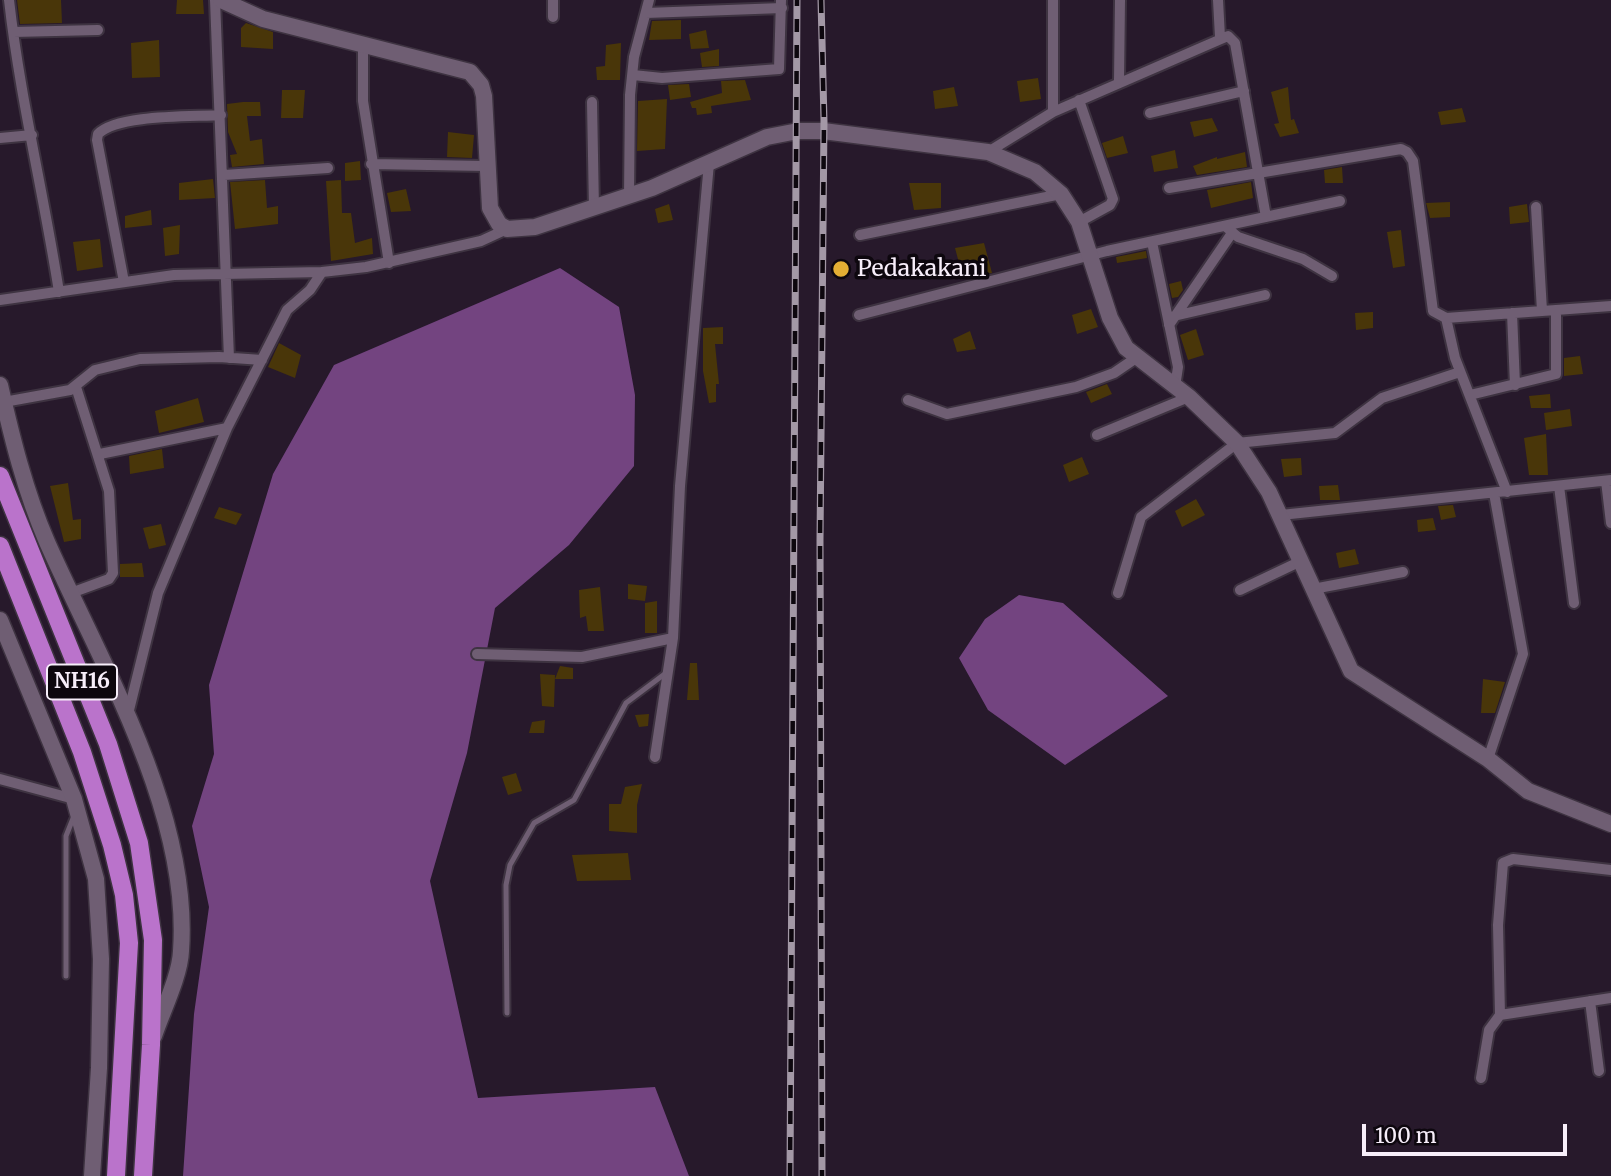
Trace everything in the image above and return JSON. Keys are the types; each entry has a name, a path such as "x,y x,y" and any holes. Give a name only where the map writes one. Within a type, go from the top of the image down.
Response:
{"highway":[{"name":"NH16","path":"0,476 108,744 139,843 153,940 151,1045 143,1176"},
{"name":"NH16","path":"0,546 82,752 112,845 124,895 129,943 116,1176"}],"main road":[{"path":"221,0 263,19 460,68 476,78 484,96 490,208 499,224 507,229 535,227 594,209 629,197 767,137 797,131 823,131 988,152 1035,172 1061,194 1079,222 1117,336 1136,358 1189,397 1237,443 1281,515 1351,671 1488,759 1528,791 1611,824"},
{"path":"0,385 18,461 46,540 128,714 164,818 182,900 181,954 151,1045"},
{"path":"0,620 75,804 96,879 101,959 99,1068 92,1176"}],"street":[{"path":"9,0 60,292"},
{"path":"215,0 225,175 229,358"},
{"path":"553,0 553,17"},
{"path":"629,197 633,75 649,0"},
{"path":"1053,0 1053,112"},
{"path":"1119,81 1120,0"},
{"path":"1218,0 1220,37"},
{"path":"633,75 662,78 779,69 781,4 646,13"},
{"path":"13,32 97,30"},
{"path":"988,152 1053,112 1220,37 1228,36 1234,40 1266,217"},
{"path":"363,46 363,102 388,262"},
{"path":"1150,113 1244,90"},
{"path":"1079,100 1112,199 1110,205 1079,222"},
{"path":"592,102 594,209"},
{"path":"124,282 98,134 110,127 150,120 221,115"},
{"path":"0,138 32,135"},
{"path":"1169,188 1401,149 1407,152 1413,161 1433,312 1446,318 1611,306"},
{"path":"655,757 673,638 680,486 709,163"},
{"path":"371,164 486,166"},
{"path":"225,175 328,168"},
{"path":"860,235 1061,194"},
{"path":"859,315 1090,256 1152,242 1228,230 1266,217 1340,201"},
{"path":"1536,207 1542,311"},
{"path":"0,300 173,275 322,272 388,262 481,241 507,229"},
{"path":"1228,230 1303,259 1332,276"},
{"path":"1171,321 1228,230"},
{"path":"1152,242 1171,321 1178,367 1175,387"},
{"path":"128,714 158,593 227,428 286,310 310,290 322,272"},
{"path":"1171,321 1265,295"},
{"path":"1470,395 1556,374 1556,310"},
{"path":"1512,313 1515,385"},
{"path":"1446,318 1460,372 1507,492"},
{"path":"908,400 947,414 1076,387 1114,373 1136,358"},
{"path":"4,401 76,387 88,375 112,364 140,359 262,360"},
{"path":"1118,593 1141,517 1237,443 1335,433 1382,398 1460,372"},
{"path":"71,593 109,579 113,573 109,491 100,454 76,387"},
{"path":"1097,435 1189,397"},
{"path":"100,454 227,428"},
{"path":"1281,515 1609,480 1611,523"},
{"path":"1559,486 1574,603"},
{"path":"1488,759 1523,654 1494,493"},
{"path":"1240,590 1301,561"},
{"path":"1313,589 1403,572"},
{"path":"477,654 565,658 603,655 673,638"},
{"path":"0,779 75,804"},
{"path":"1481,1078 1489,1030 1500,1015 1498,925 1503,863 1513,859 1611,870"},
{"path":"1500,1015 1611,998"},
{"path":"1590,1001 1599,1071"}],"lane":[{"path":"507,1013 506,885 510,865 534,823 578,795 626,704 668,671"},
{"path":"66,976 66,836 75,804"}],"shaded area":[{"path":"560,268 619,307 635,395 634,466 569,545 495,608 467,753 430,881 478,1098 655,1087 689,1176 183,1176 194,1014 209,907 192,826 214,754 209,685 273,474 334,365"},
{"path":"1019,595 1063,603 1168,696 1065,765 988,710 959,658 985,619"}],"building":[{"path":"17,0 61,0 62,23 20,24"},
{"path":"177,0 203,0 204,14 176,14"},
{"path":"681,20 681,39 649,40 652,21"},
{"path":"246,23 273,32 273,49 241,47 241,28"},
{"path":"706,30 709,48 691,49 689,34"},
{"path":"159,40 160,77 132,78 131,43"},
{"path":"621,43 620,80 597,80 596,67 605,66 606,45"},
{"path":"719,49 719,66 702,67 700,53"},
{"path":"1038,78 1041,99 1020,102 1017,81"},
{"path":"745,80 751,100 711,106 712,113 697,115 696,108 692,108 690,102 722,93 721,81"},
{"path":"689,84 691,97 670,100 668,85"},
{"path":"954,87 958,106 935,109 933,91"},
{"path":"1288,87 1291,120 1294,119 1299,133 1280,137 1274,124 1279,123 1271,92"},
{"path":"282,90 305,90 303,118 281,118"},
{"path":"667,99 665,149 637,151 638,101"},
{"path":"260,102 261,116 247,116 250,141 262,139 264,164 232,167 230,155 237,154 228,132 227,104"},
{"path":"1462,108 1466,122 1441,125 1438,112"},
{"path":"1212,118 1218,131 1194,137 1190,122"},
{"path":"448,132 474,135 472,158 447,157"},
{"path":"1123,136 1128,153 1107,158 1102,143"},
{"path":"1175,150 1178,168 1154,172 1151,156"},
{"path":"1245,152 1247,167 1197,175 1193,166 1217,157"},
{"path":"360,161 361,180 345,181 345,163"},
{"path":"1342,167 1343,183 1325,183 1324,170"},
{"path":"213,179 215,198 179,200 179,183"},
{"path":"265,180 267,208 278,206 278,224 235,229 230,182"},
{"path":"341,180 342,213 351,213 355,243 372,238 373,254 331,261 326,181"},
{"path":"1251,182 1253,198 1211,208 1207,190"},
{"path":"909,183 941,183 941,208 914,210"},
{"path":"406,189 411,211 391,212 387,193"},
{"path":"1450,202 1450,217 1430,218 1426,203"},
{"path":"669,204 673,220 658,223 655,209"},
{"path":"1527,204 1529,222 1510,224 1509,207"},
{"path":"151,210 152,225 125,228 125,216"},
{"path":"180,225 179,254 165,256 163,228"},
{"path":"1401,230 1405,266 1393,268 1387,232"},
{"path":"100,239 103,267 77,271 73,242"},
{"path":"984,243 992,273 963,278 955,248"},
{"path":"1146,251 1147,258 1117,263 1116,257"},
{"path":"1181,281 1183,290 1178,297 1172,298 1169,284"},
{"path":"1091,309 1098,327 1077,334 1072,315"},
{"path":"1373,312 1373,328 1356,330 1355,313"},
{"path":"723,327 723,344 715,344 719,384 716,384 716,402 709,403 703,371 703,328"},
{"path":"1196,329 1204,355 1188,360 1180,335"},
{"path":"970,331 976,349 957,352 953,339"},
{"path":"279,343 301,355 295,378 268,367"},
{"path":"1580,356 1583,374 1564,376 1564,358"},
{"path":"1107,384 1112,394 1091,403 1086,392"},
{"path":"1550,394 1551,408 1531,408 1529,396"},
{"path":"198,398 204,422 159,433 155,411"},
{"path":"1570,409 1572,426 1546,430 1544,413"},
{"path":"1546,434 1548,475 1529,475 1524,438"},
{"path":"162,449 164,468 130,474 129,456"},
{"path":"1082,457 1089,474 1069,482 1063,465"},
{"path":"1301,458 1302,475 1284,477 1281,459"},
{"path":"68,483 73,520 81,519 81,539 64,542 50,486"},
{"path":"1338,485 1340,500 1320,500 1319,486"},
{"path":"1196,499 1205,515 1182,527 1175,511"},
{"path":"1453,505 1456,517 1441,520 1438,506"},
{"path":"219,507 242,514 236,525 214,518"},
{"path":"1433,518 1436,530 1418,532 1417,520"},
{"path":"161,524 166,545 149,549 143,528"},
{"path":"1355,549 1359,564 1339,568 1336,553"},
{"path":"142,563 144,577 120,577 120,564"},
{"path":"628,584 647,586 645,601 628,599"},
{"path":"600,587 604,631 588,631 586,616 580,618 579,590"},
{"path":"657,601 657,633 645,633 645,603"},
{"path":"690,663 697,663 699,700 687,700"},
{"path":"560,666 573,668 573,679 555,679"},
{"path":"540,674 555,675 554,707 542,706"},
{"path":"1483,679 1505,682 1495,713 1481,713"},
{"path":"649,714 648,726 639,727 635,715"},
{"path":"545,720 544,733 529,733 532,722"},
{"path":"516,773 522,791 508,795 502,777"},
{"path":"642,784 637,805 637,833 609,831 609,804 621,804 625,787"},
{"path":"628,853 631,880 577,881 572,855"}],"railway":[{"path":"790,1176 797,0"},
{"path":"821,0 824,121 820,540 822,1176"}],"place":[{"name":"Pedakakani","path":"841,269"}]}
